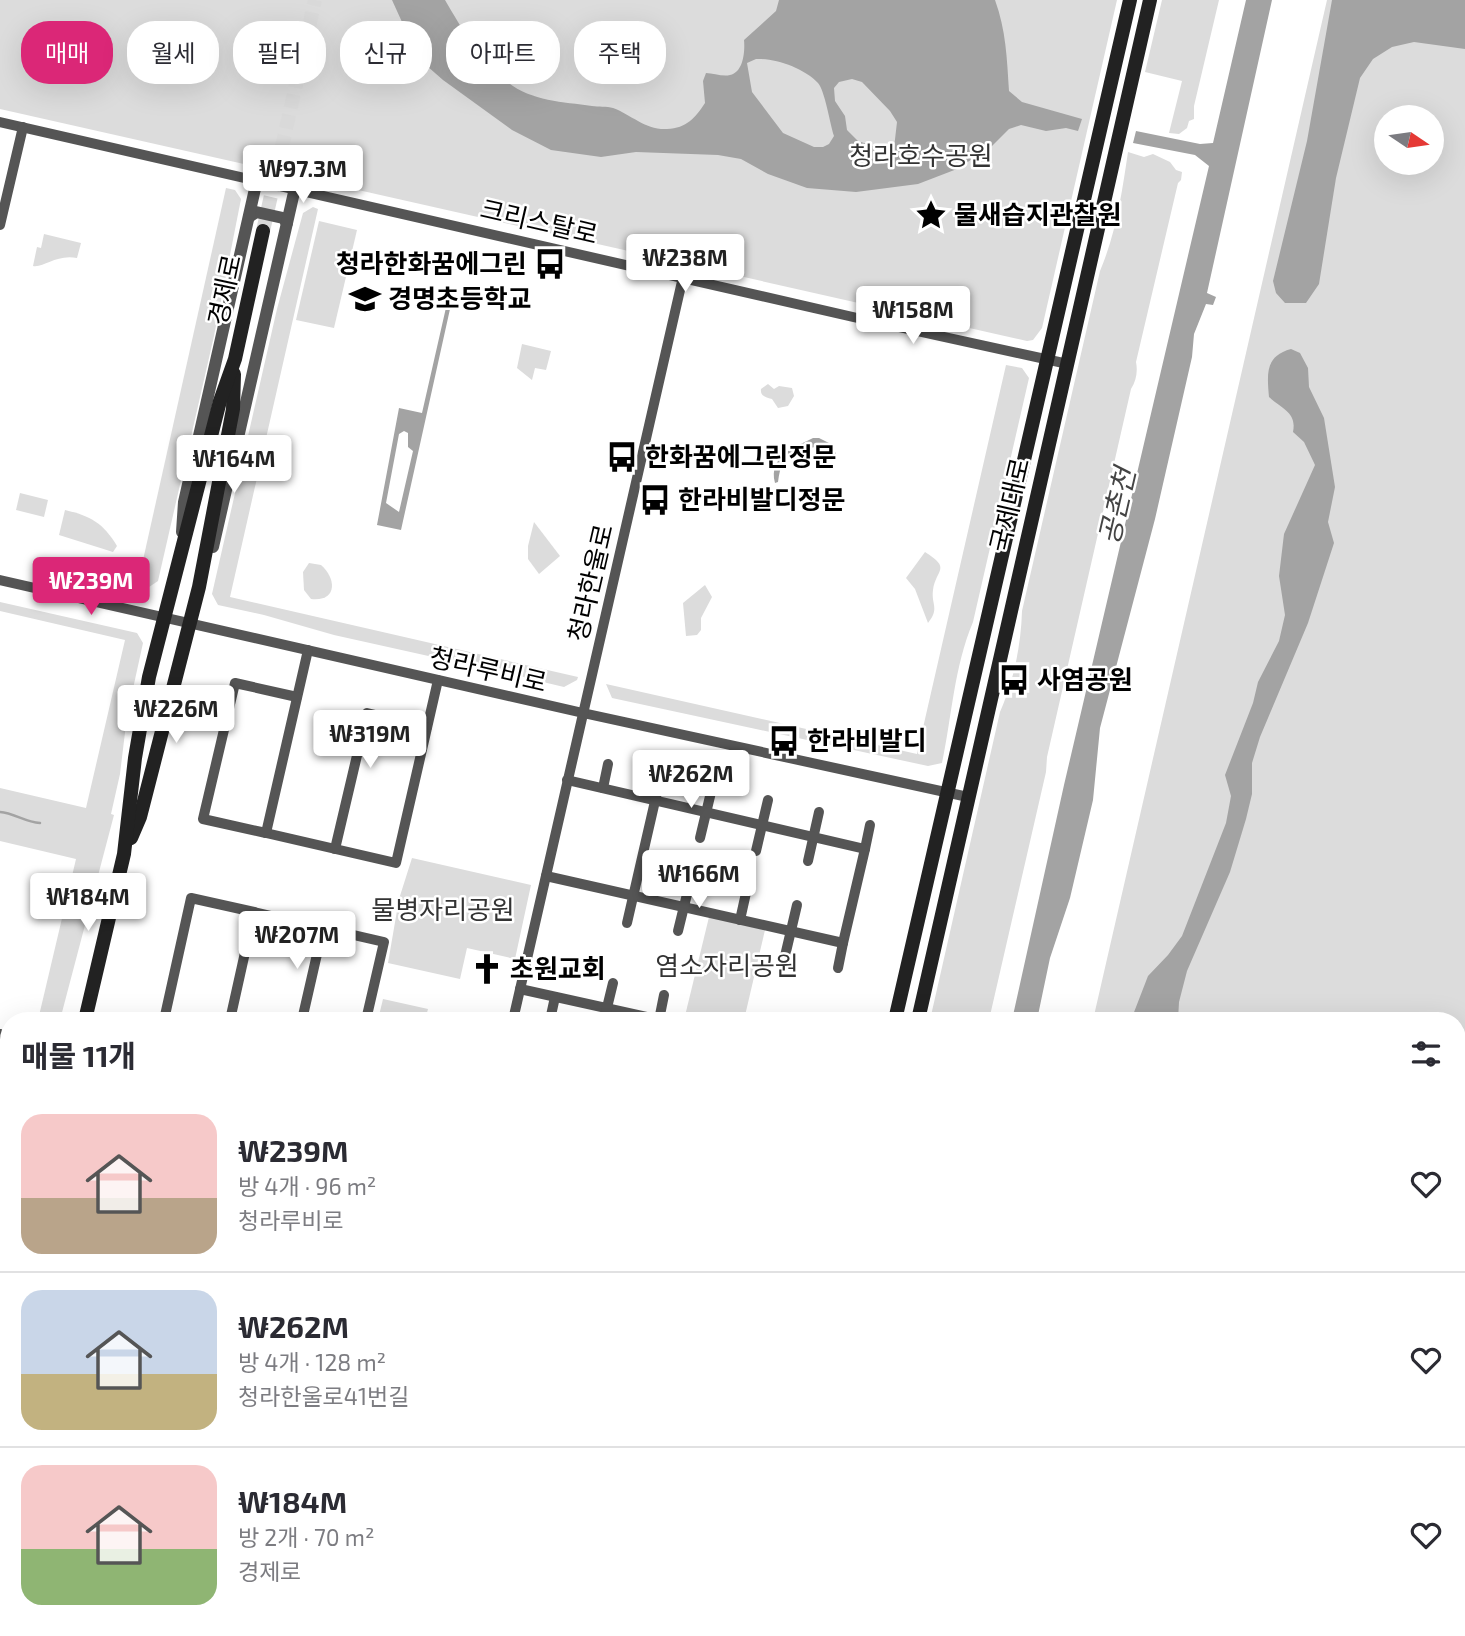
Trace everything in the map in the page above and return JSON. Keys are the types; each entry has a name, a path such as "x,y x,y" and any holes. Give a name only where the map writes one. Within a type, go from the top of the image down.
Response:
{"main road":[{"name":"국제대로","path":"897,1012 1130,0"},
{"name":"국제대로","path":"920,1012 1150,0"},
{"name":"경제로","path":"87,1012 124,854 141,715 220,401 235,359 263,231"},
{"name":"경제로","path":"124,854 140,817 199,586 233,409 235,359"}],"street":[{"name":"크리스탈로","path":"0,122 1068,363"},
{"path":"1,219 4,192 23,127"},
{"path":"180,560 184,502 257,180"},
{"path":"199,586 213,547 295,188"},
{"path":"249,217 256,212 283,218 287,223"},
{"name":"청라한울로","path":"515,1012 683,277"},
{"name":"청라루비로","path":"0,580 583,713 968,797"},
{"path":"266,833 308,650"},
{"path":"298,698 234,683 203,819 396,863 438,680"},
{"path":"335,849 367,713 428,727"},
{"path":"603,788 608,764"},
{"path":"627,923 661,775"},
{"path":"567,780 864,849"},
{"path":"700,838 712,788"},
{"path":"756,851 768,800"},
{"path":"808,861 820,812"},
{"path":"838,968 870,825"},
{"path":"546,876 843,943"},
{"path":"678,931 690,882"},
{"path":"740,920 746,893"},
{"path":"166,1012 191,898 384,942 368,1012"},
{"path":"785,956 797,905"},
{"path":"232,1012 254,912"},
{"path":"304,1012 323,928"},
{"path":"606,1012 613,983"},
{"path":"520,989 624,1012"},
{"path":"661,1012 664,995"},
{"path":"552,1012 555,996"}],"green space":[{"name":"청라호수공원","path":"0,0 1117,0 1042,328 1033,340 1027,341 0,109"},
{"path":"1162,0 1219,0 1194,106 1194,119 1189,121 1187,128 1179,134 1169,133 1182,81 1145,72"},
{"path":"1327,0 1465,0 1465,1012 1095,1012"},
{"path":"1128,152 1144,157 1153,154 1170,162 1176,170 1182,172 1136,362 1136,376 991,1012 932,1012 1000,712 1016,662 1022,611 1100,271 1118,213"},
{"path":"226,188 235,190 241,199 214,336 158,581 146,589 137,587"},
{"path":"313,207 318,209 230,597 578,677 577,680 564,687 526,678 507,670 467,661 442,659 334,635 218,605 212,594 277,309 303,213"},
{"path":"319,221 357,230 334,328 296,320"},
{"path":"44,234 81,243 77,258 57,259 33,266 37,247 41,248"},
{"path":"522,344 551,351 546,370 535,368 532,380 517,368"},
{"path":"1006,365 1022,368 1029,378 973,622 957,674 942,763 928,766 612,698 606,684 917,754"},
{"path":"768,384 774,389 779,386 792,388 794,396 788,406 778,408 772,399 762,395 761,389"},
{"path":"20,493 48,500 44,517 16,510"},
{"path":"65,510 89,518 101,526 117,546 113,552 59,535"},
{"path":"534,522 560,556 539,574 528,559"},
{"path":"925,552 940,566 933,590 934,614 928,623 915,589 906,578"},
{"path":"309,563 321,565 330,577 332,588 326,597 311,599 304,590 303,572"},
{"path":"705,585 712,597 701,618 701,630 697,635 686,636 683,603"},
{"path":"0,602 137,633 143,643 127,716 120,774 111,814 114,815 62,1012 40,1012 76,859 0,841 0,788 86,808 125,640 0,611"},
{"name":"물병자리공원","path":"412,858 531,885 515,959 467,948 460,979 388,963 399,899"},
{"name":"염소자리공원","path":"709,917 765,930 746,1012 686,1012"},
{"path":"383,999 428,1009 427,1012 380,1012"}],"shaded area":[{"path":"392,0 445,0 458,21 446,21 446,82 432,70 432,21 402,21"},
{"path":"779,0 995,0 1004,34 1009,91 1022,102 1082,119 1078,131 1066,128 1046,131 1021,125 1009,129 992,146 957,169 918,184 856,192 807,188 768,174 741,159 718,155 636,152 601,157 551,150 512,130 449,84 510,84 525,93 547,100 613,108 645,125 659,129 674,128 694,118 705,103 703,81 706,73 727,75 738,70 744,55 744,40 776,11","holes":["756,59 772,60 805,73 821,87 834,136 829,144 814,147 783,133 752,92 747,63","852,79 862,82 897,122 894,148 888,151 858,141 847,130 845,116 835,101 834,88 839,82"]},
{"path":"1246,0 1272,0 1207,293 1216,297 1213,305 1206,304 1194,334 1192,357 1155,519 1100,728 1093,800 1070,898 1050,958 1039,1012 1014,1012 1209,166 1195,155 1133,143 1136,131 1200,144 1213,143"},
{"path":"1332,0 1465,0 1465,49 1414,42 1392,47 1373,59 1360,78 1336,178 1319,284 1306,303 1285,303 1276,293 1273,281 1307,141"},
{"path":"450,290 454,291 401,530 377,525 399,408 422,413","holes":["404,431 408,433 408,447 413,451 399,512 386,503 399,434"]},
{"path":"1291,349 1300,353 1308,368 1309,387 1324,418 1335,487 1328,522 1334,543 1308,623 1260,737 1252,763 1252,794 1246,819 1230,872 1187,971 1178,1012 1134,1012 1148,976 1182,936 1226,823 1231,796 1225,775 1253,703 1258,682 1279,641 1285,615 1279,576 1284,534 1315,465 1304,442 1293,432 1291,415 1269,397 1269,367 1276,356"},
{"path":"813,438 833,445 836,455 833,458 826,456 821,446 790,453 783,462 778,482 775,483 775,466 779,459 791,449"}],"waterway":[{"path":"0,812 40,823"}],"tunnel":[{"path":"263,231 315,0"}],"place":[{"name":"물새습지관찰원","path":"931,215"},
{"name":"청라한화꿈에그린","path":"550,264"},
{"name":"경명초등학교","path":"365,299"},
{"name":"한화꿈에그린정문","path":"622,457"},
{"name":"한라비발디정문","path":"655,500"},
{"name":"사염공원","path":"1014,680"},
{"name":"한라비발디","path":"784,741"},
{"name":"초원교회","path":"487,969"}],"water label":[{"name":"공촌천","path":"1117,506"}]}
